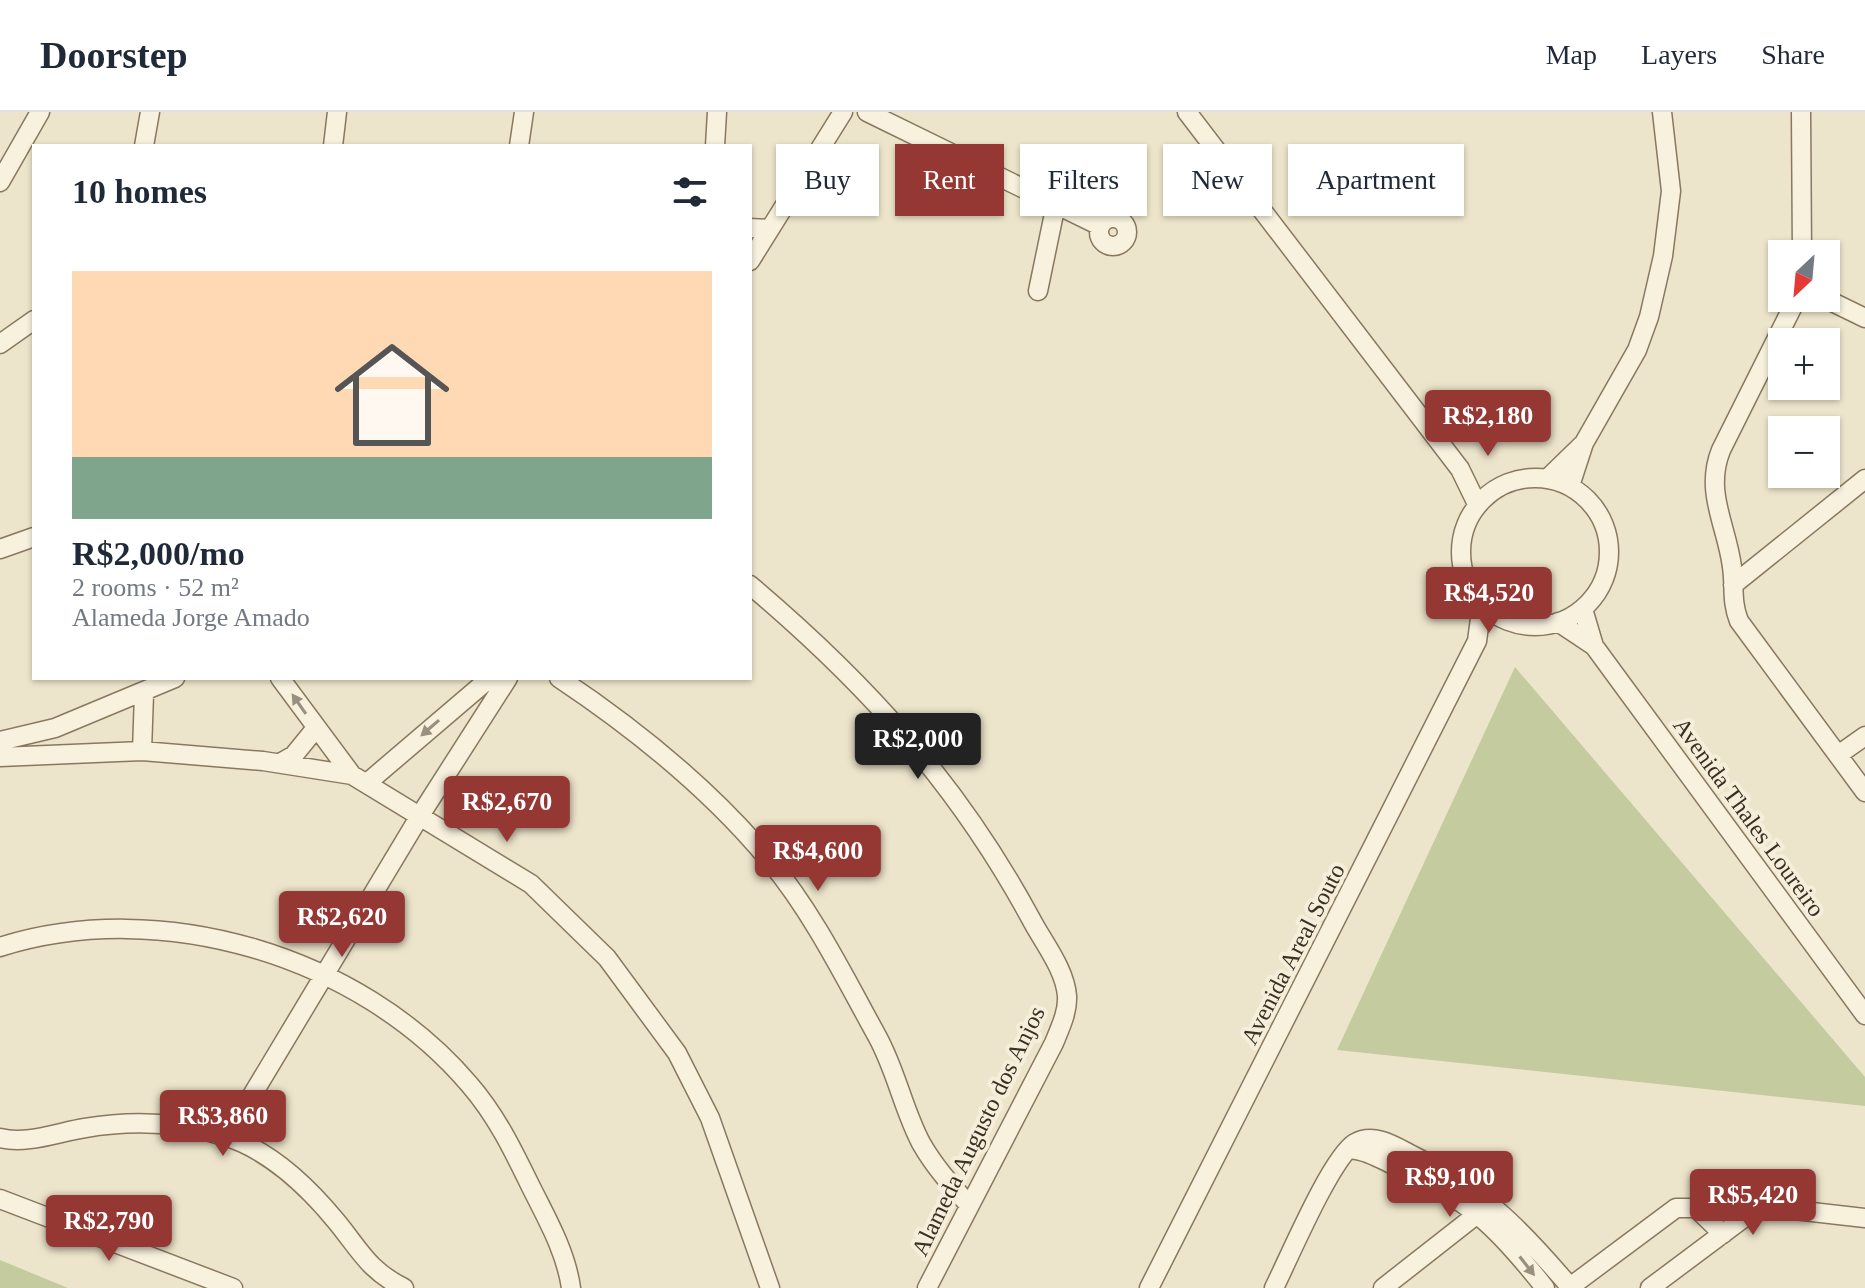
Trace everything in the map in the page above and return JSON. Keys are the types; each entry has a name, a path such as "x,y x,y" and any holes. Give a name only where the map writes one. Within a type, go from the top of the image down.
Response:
{"street":[{"path":"0,182 40,112"},
{"path":"144,144 150,112"},
{"path":"333,144 337,112"},
{"path":"519,144 524,112"},
{"path":"715,144 717,112"},
{"path":"752,258 843,112"},
{"path":"867,112 1020,186"},
{"path":"1187,112 1460,469 1477,504"},
{"path":"1570,486 1584,443 1637,350 1654,296 1671,191 1662,112"},
{"path":"1801,112 1802,240"},
{"path":"1038,291 1054,216"},
{"path":"1080,216 1100,226"},
{"path":"752,228 770,229"},
{"path":"1840,306 1865,318"},
{"path":"1790,312 1715,465 1714,494 1732,564 1732,605 1748,637 1865,792"},
{"path":"0,344 32,321"},
{"path":"1548,478 1584,443"},
{"path":"1460,469 1500,485"},
{"path":"1523,478 1548,478 1584,495 1603,521 1609,552 1602,584 1583,609 1558,622 1536,626 1504,620 1482,604 1469,587 1461,566 1460,544 1465,523 1477,504 1500,485 1523,478"},
{"path":"1733,585 1865,479"},
{"path":"0,549 32,538"},
{"name":"Alameda Augusto dos Anjos","path":"752,587 820,644 933,765 996,854 1057,966 1067,995 1066,1011 1054,1043 927,1288"},
{"name":"Avenida Areal Souto","path":"1149,1288 1477,641 1482,604"},
{"name":"Avenida Thales Loureiro","path":"1583,609 1594,646 1865,1015"},
{"name":"Avenida Areal Souto","path":"1477,641 1504,620"},
{"name":"Avenida Thales Loureiro","path":"1558,622 1594,646"},
{"path":"0,741 55,728 144,694 171,680"},
{"path":"281,680 316,728 360,779"},
{"path":"360,779 487,680"},
{"path":"227,1137 421,814 507,680"},
{"path":"562,680 614,715 698,784 771,862 820,932 884,1049 920,1140 939,1172 969,1205"},
{"path":"142,751 144,694"},
{"path":"280,763 302,747 316,728"},
{"path":"1838,755 1865,736"},
{"path":"0,757 142,751 280,763 360,779 531,884 607,958 643,1002 677,1053 710,1118 770,1288"},
{"path":"0,947 33,939 117,930 189,935 268,953 324,973 429,1044 468,1083 503,1130 552,1231 571,1288"},
{"path":"0,1138 20,1140 124,1123 175,1124 227,1137 295,1178 332,1217 378,1275 404,1288"},
{"path":"1274,1288 1337,1164 1349,1149 1367,1153 1485,1208 1570,1287 1676,1208 1696,1208 1723,1234"},
{"path":"0,1199 233,1288"},
{"path":"1650,1288 1745,1217 1768,1207 1865,1218"},
{"path":"1383,1288 1485,1208"},
{"path":"1485,1208 1545,1288"}],"green space":[{"path":"1515,667 1865,1077 1865,1106 1337,1050"},
{"path":"0,1260 68,1288 0,1288"}]}
